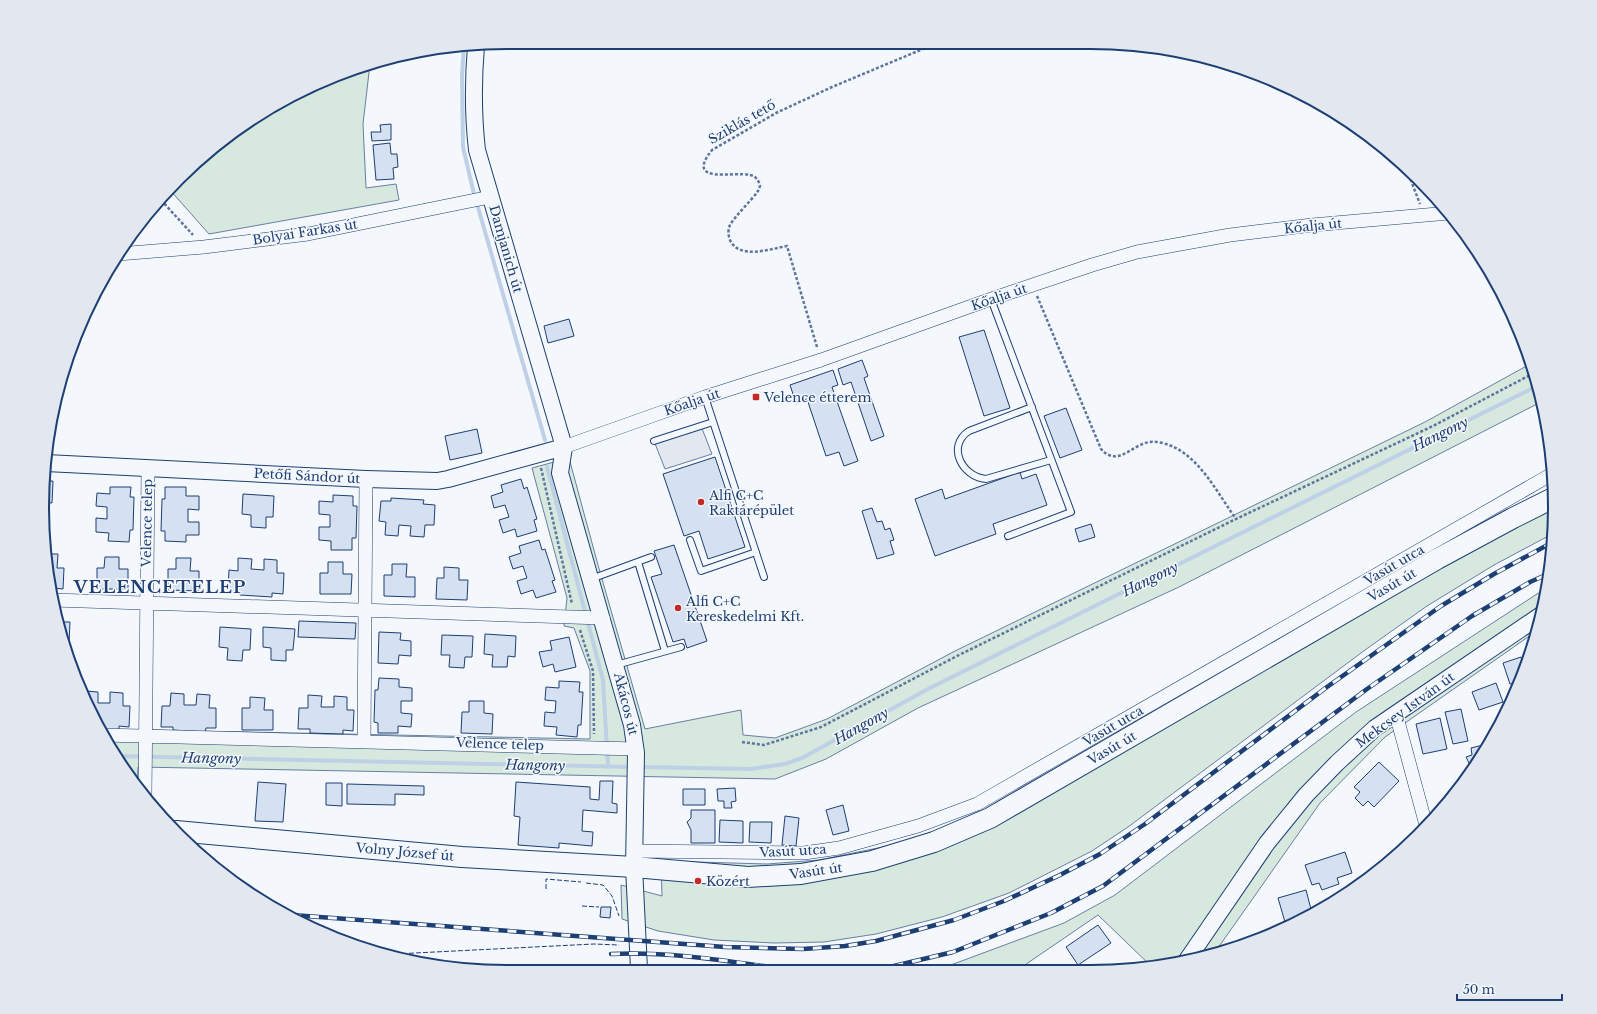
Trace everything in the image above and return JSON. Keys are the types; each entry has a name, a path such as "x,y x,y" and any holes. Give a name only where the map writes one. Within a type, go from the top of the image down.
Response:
{"main road":[{"name":"Vasút út","path":"635,859 721,876 748,878 837,869 872,861 934,842 990,818 1437,559 1548,501"},
{"name":"Volny József út","path":"184,832 462,857 635,859"}],"street":[{"name":"Damjanich út","path":"476,50 474,70 475,134 486,198 564,448"},
{"name":"Bolyai Farkas út","path":"126,253 204,247 308,234 486,198"},
{"name":"Kőalja út","path":"564,448 705,397 821,360 991,299 1137,252 1230,235 1312,225 1441,214"},
{"name":"Petőfi Sándor út","path":"51,463 366,479 438,481 564,448"},
{"name":"Akácos út","path":"564,448 560,473 591,579 589,618 616,665 632,725 636,751 635,859 639,965"},
{"name":"Velence telep","path":"145,741 148,468"},
{"name":"Vasút utca","path":"635,859 804,853 839,848 918,826 977,804 1547,477"},
{"path":"364,741 366,479"},
{"path":"59,600 589,618"},
{"name":"Mekcsey István út","path":"1192,953 1267,844 1306,795 1355,745 1396,714 1533,620"},
{"path":"1396,714 1424,819"},
{"name":"Velence telep","path":"110,736 145,741 364,741 596,747 636,751"},
{"path":"145,741 145,787"}],"lane":[{"path":"991,299 1071,512 1008,536"},
{"path":"705,397 764,576"},
{"path":"1032,407 964,434 959,444 958,450 960,458 967,471 979,478 986,479 1051,460"},
{"path":"654,441 714,422"},
{"path":"690,540 701,571 756,552"},
{"path":"591,579 652,557"},
{"path":"638,562 665,651"},
{"path":"616,665 681,647"}],"path":[{"name":"Sziklás tető","path":"821,360 787,246 748,252 739,249 729,238 728,232 730,224 758,191 760,186 758,180 750,175 717,176 710,174 705,169 705,159 712,150 776,113 832,87 923,49"},
{"path":"1411,180 1424,216"},
{"path":"164,204 204,247"},
{"path":"1032,285 1101,449 1106,454 1116,457 1150,442 1161,442 1187,454 1199,467 1236,519"},
{"path":"742,742 764,745 821,727 957,656 1236,519 1433,426 1529,376"},
{"path":"537,455 589,618 596,747"}],"shaded area":[{"path":"369,70 363,124 366,188 396,184 399,200 209,234 173,194 183,183 228,144 278,110 304,96"},
{"path":"1526,366 1536,405 1179,587 918,708 826,759 775,779 138,767 138,777 106,729 590,739 590,671 574,628 564,626 567,598 532,468 569,458 645,729 741,710 743,735 775,738 827,719 955,651 1425,422"},
{"path":"701,426 712,454 665,469 654,441"},
{"path":"1547,490 1547,537 1494,565 1427,606 1365,650 1128,827 1092,851 1009,893 942,917 876,934 824,942 774,943 714,940 658,931 622,919 621,885 662,896 661,861 767,864 819,860 912,841 974,818"},
{"path":"1540,593 1529,636 1385,737 1320,803 1219,946 1179,956 1146,961 1098,915 1025,965 951,965 1064,923 1115,895 1356,712"}],"building":[{"path":"391,124 391,140 372,141 371,132 381,132 380,125"},
{"path":"390,143 391,154 397,154 398,167 393,168 394,179 376,180 373,145"},
{"path":"569,319 574,336 548,343 544,326"},
{"path":"984,330 1010,408 984,416 959,337"},
{"path":"862,360 868,376 864,378 884,436 871,441 851,382 843,385 838,369"},
{"path":"833,370 838,385 832,387 858,461 844,466 839,452 826,456 807,399 796,403 790,385"},
{"path":"1066,408 1082,450 1060,458 1044,416"},
{"path":"477,429 482,453 450,460 445,436"},
{"name":"Alfi C+C Raktárépület","path":"715,457 745,547 708,559 699,531 684,536 663,474"},
{"path":"1020,472 1022,479 1036,474 1047,505 993,524 996,534 935,556 915,499 942,489 945,499"},
{"path":"521,479 524,489 527,487 537,519 534,520 537,531 517,537 515,529 503,533 499,520 509,517 505,505 494,508 491,496 503,492 501,485"},
{"path":"50,481 53,481 52,503 49,503"},
{"path":"110,487 131,487 130,497 134,497 133,530 130,530 129,542 108,541 109,533 96,532 96,518 107,519 107,507 96,506 97,493 110,494"},
{"path":"165,487 186,487 186,496 199,496 199,510 188,509 188,522 199,522 199,535 186,535 186,542 165,541 165,531 161,531 162,499 165,499"},
{"path":"243,494 274,496 273,517 266,517 266,528 251,527 251,515 242,514"},
{"path":"333,495 353,496 353,506 357,506 356,538 352,538 352,550 331,550 331,541 319,540 319,527 330,527 330,515 319,514 319,501 333,502"},
{"path":"391,498 424,500 423,504 435,505 434,525 425,525 424,537 410,536 411,526 399,525 398,536 385,535 386,522 379,521 381,501 391,501"},
{"path":"872,508 877,522 882,521 885,530 890,528 894,540 890,541 894,554 877,559 862,511"},
{"path":"1091,524 1095,537 1079,542 1075,529"},
{"path":"539,540 542,550 545,549 555,580 552,581 556,592 536,598 533,590 521,594 517,581 527,578 523,566 513,569 509,557 521,553 519,546"},
{"name":"Alfi C+C Kereskedelmi Kft.","path":"674,545 707,641 687,648 684,639 673,642 651,577 662,574 654,551"},
{"path":"52,554 58,554 57,568 64,568 63,589 57,588"},
{"path":"105,557 119,557 119,569 128,569 128,589 97,589 97,568 104,568"},
{"path":"176,558 191,558 190,571 199,571 199,591 168,590 168,569 176,569"},
{"path":"238,558 252,559 251,569 264,570 264,559 277,560 277,573 284,573 283,594 272,593 272,597 240,595 240,592 228,591 229,570 238,571"},
{"path":"328,562 343,562 343,574 352,574 351,594 320,594 320,573 328,573"},
{"path":"392,564 407,564 406,577 415,577 415,597 384,596 384,575 392,575"},
{"path":"444,567 459,568 459,580 468,580 467,600 436,599 437,578 444,578"},
{"path":"299,621 356,623 355,639 298,637"},
{"path":"64,622 70,622 69,640"},
{"path":"220,627 251,629 250,650 243,650 242,661 227,660 228,648 219,647"},
{"path":"263,627 295,629 293,650 286,650 286,661 271,660 271,648 263,647"},
{"path":"379,632 401,633 400,640 411,641 411,656 399,655 398,664 378,663"},
{"path":"485,634 516,636 515,657 508,656 507,667 492,667 493,655 484,654"},
{"path":"442,635 473,636 472,657 465,657 464,668 449,667 450,655 441,655"},
{"path":"569,637 576,667 555,672 553,664 543,667 539,652 552,650 550,641"},
{"path":"1521,657 1522,660 1512,683 1510,684 1503,663"},
{"path":"379,678 399,679 399,687 412,688 412,701 401,701 401,713 412,714 411,727 398,726 398,733 378,733 378,723 374,722 375,690 378,690"},
{"path":"559,681 580,682 579,692 583,692 581,725 578,725 577,737 556,735 557,727 544,726 545,712 555,713 556,701 545,700 546,687 559,688"},
{"path":"1496,683 1503,702 1479,710 1472,692"},
{"path":"88,691 98,692 98,703 110,703 110,692 123,693 123,706 130,706 129,727 119,726 119,730 106,729"},
{"path":"171,693 184,694 184,705 196,705 197,694 210,695 209,708 216,708 216,728 206,728 205,732 173,730 173,727 161,727 162,706 170,706"},
{"path":"308,695 322,696 321,707 334,707 334,696 347,697 347,710 354,710 353,731 343,730 343,734 310,733 310,729 298,729 299,708 308,708"},
{"path":"250,697 265,698 264,710 273,710 273,730 242,730 242,708 250,708"},
{"path":"469,701 484,701 484,713 493,714 492,734 461,733 462,712 469,712"},
{"path":"1461,709 1468,741 1453,744 1445,712"},
{"path":"1440,718 1447,749 1423,754 1416,724"},
{"path":"1481,746 1469,763 1466,757 1472,755 1471,748"},
{"path":"1379,762 1399,781 1374,807 1368,801 1363,806 1355,798 1360,792 1354,787"},
{"path":"600,781 613,781 612,803 617,804 617,813 583,810 582,831 593,832 592,846 559,843 559,848 518,845 520,817 514,816 516,782 590,787 590,799 599,800"},
{"path":"258,782 286,784 283,822 255,821"},
{"path":"326,783 342,783 342,806 326,805"},
{"path":"347,784 424,786 424,795 395,794 395,805 347,804"},
{"path":"735,788 736,801 731,802 732,808 724,808 724,801 718,801 717,789"},
{"path":"683,789 705,789 705,805 683,805"},
{"path":"843,805 849,831 833,835 826,810"},
{"path":"691,810 715,810 715,843 691,843 691,830 687,822 691,818"},
{"path":"785,816 799,818 796,846 782,845"},
{"path":"720,820 743,821 743,843 719,842"},
{"path":"750,822 772,822 771,843 749,842"},
{"path":"1345,852 1352,873 1337,878 1339,884 1322,890 1319,883 1312,885 1305,865"},
{"path":"1306,890 1311,908 1285,921 1278,898"},
{"path":"601,907 611,907 610,918 600,917"},
{"path":"1098,925 1111,943 1078,965 1066,947"}],"waterway":[{"path":"464,51 462,76 463,147 473,190 545,440"},
{"name":"Hangony","path":"639,767 751,769 785,764 802,758 928,689 1532,388"},
{"path":"547,467 603,680 608,766"},
{"name":"Hangony","path":"123,756 632,767"}],"railway":[{"path":"299,916 725,947 803,949 845,946 876,941 954,920 1004,901 1060,875 1100,854 1145,824 1327,687 1441,606 1494,574 1546,546"},
{"path":"898,965 953,952 1051,913 1103,886 1367,689 1472,616 1530,582 1542,577"},
{"path":"611,954 657,954 754,965"}],"fence":[{"path":"546,889 546,879 581,882"},
{"path":"586,883 603,885 612,896 619,916"},
{"path":"582,906 599,907"},
{"path":"407,953 594,944 619,945"}],"place":[{"name":"Velence étterem","path":"756,397"},
{"name":"Alfi C+C Raktárépület","path":"701,502"},
{"name":"Alfi C+C Kereskedelmi Kft.","path":"678,608"},
{"name":"Közért","path":"698,881"}],"district":[{"name":"VELENCETELEP","path":"160,587"}]}
